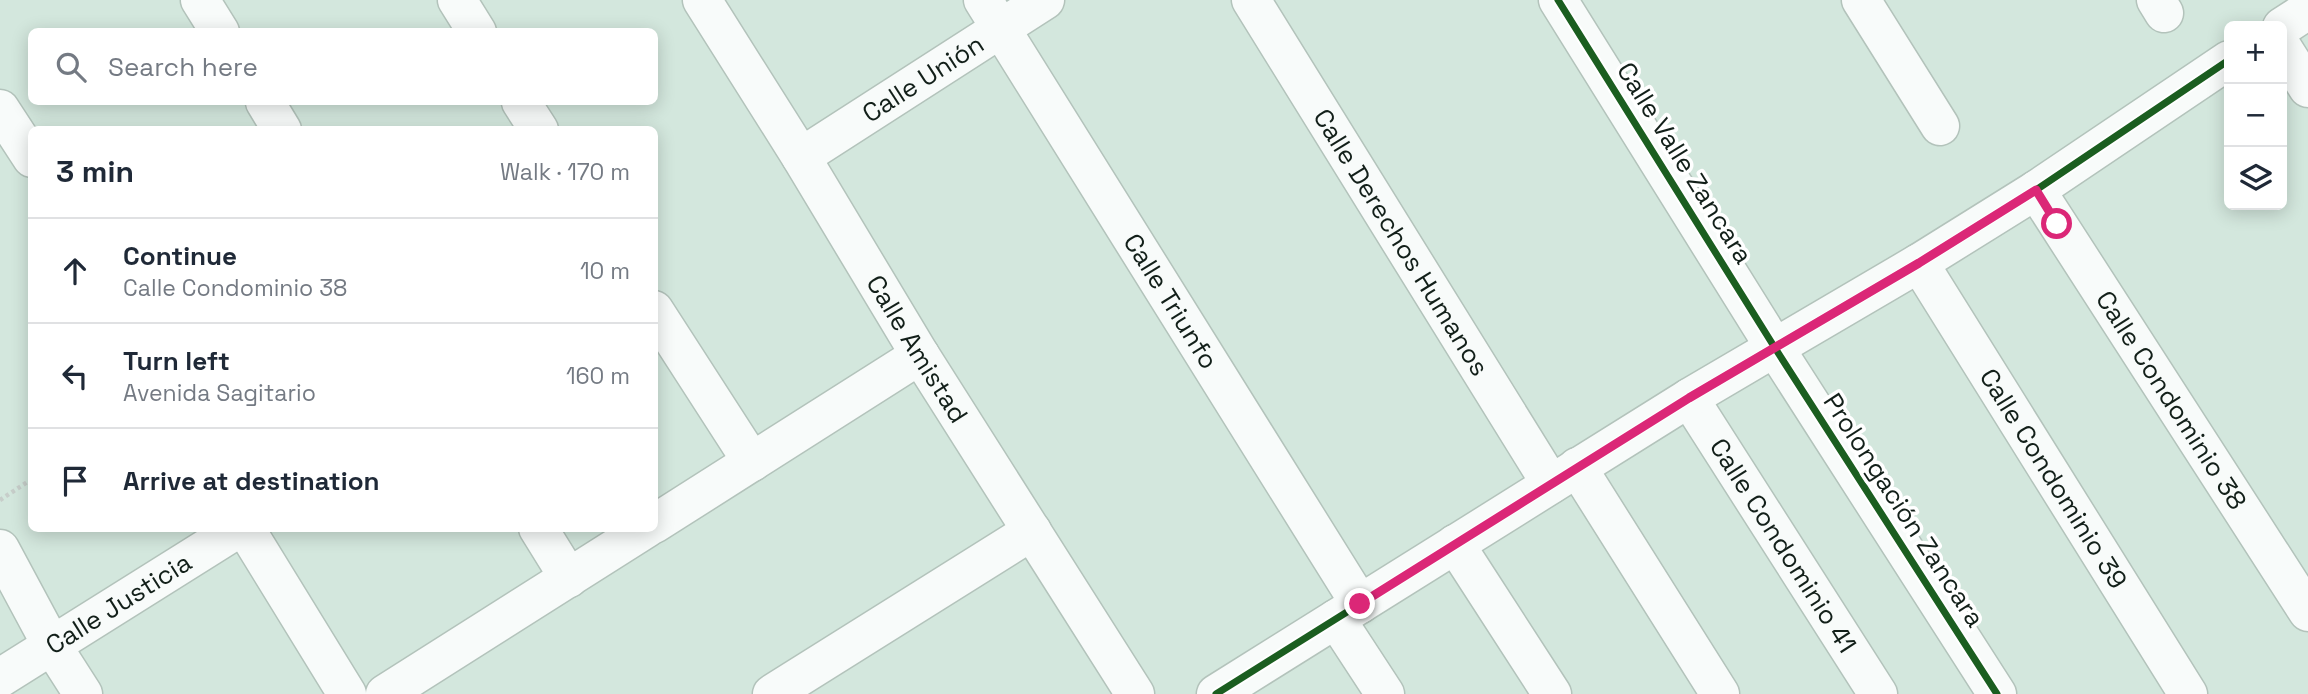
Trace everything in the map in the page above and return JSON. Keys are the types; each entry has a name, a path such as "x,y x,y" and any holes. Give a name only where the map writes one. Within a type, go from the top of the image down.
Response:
{"street":[{"path":"200,0 218,28"},
{"path":"457,0 474,28"},
{"name":"Calle Amistad","path":"702,0 920,355 1135,694"},
{"name":"Calle Unión","path":"801,158 992,14 1045,0"},
{"name":"Calle Derechos Humanos","path":"1251,0 1564,476 1720,694"},
{"name":"Calle Valle Zancara","path":"1558,0 1775,348"},
{"path":"1861,0 1940,126"},
{"path":"2287,24 2308,10"},
{"name":"Calle Triunfo","path":"992,14 1348,611 1385,694"},
{"path":"2287,55 2308,88"},
{"path":"1219,693 1689,398 1919,263 2036,190 2224,63"},
{"path":"267,105 280,126"},
{"path":"523,105 536,126"},
{"path":"0,109 28,152"},
{"name":"Calle Condominio 38","path":"2036,190 2308,612"},
{"name":"Calle Condominio 39","path":"1919,263 2188,694"},
{"path":"658,316 751,462"},
{"name":"Prolongación Zancara","path":"1775,348 1997,694"},
{"path":"658,521 920,355"},
{"name":"Calle Condominio 41","path":"1689,398 1878,694"},
{"path":"772,694 1032,531"},
{"name":"Calle Justicia","path":"0,678 233,532"},
{"path":"247,532 347,694"},
{"path":"540,532 569,578"},
{"path":"385,694 641,532"},
{"path":"1455,544 1552,694"},
{"path":"0,549 51,644 83,694"}],"path":[{"path":"0,500 28,482"}],"cycle path":[{"path":"1558,0 1775,348 1997,694"},
{"path":"1216,694 1689,398 1919,263 2036,190 2224,63"}],"route":[{"path":"1360,604 1689,398 1919,263 2036,190 2057,224"}]}
